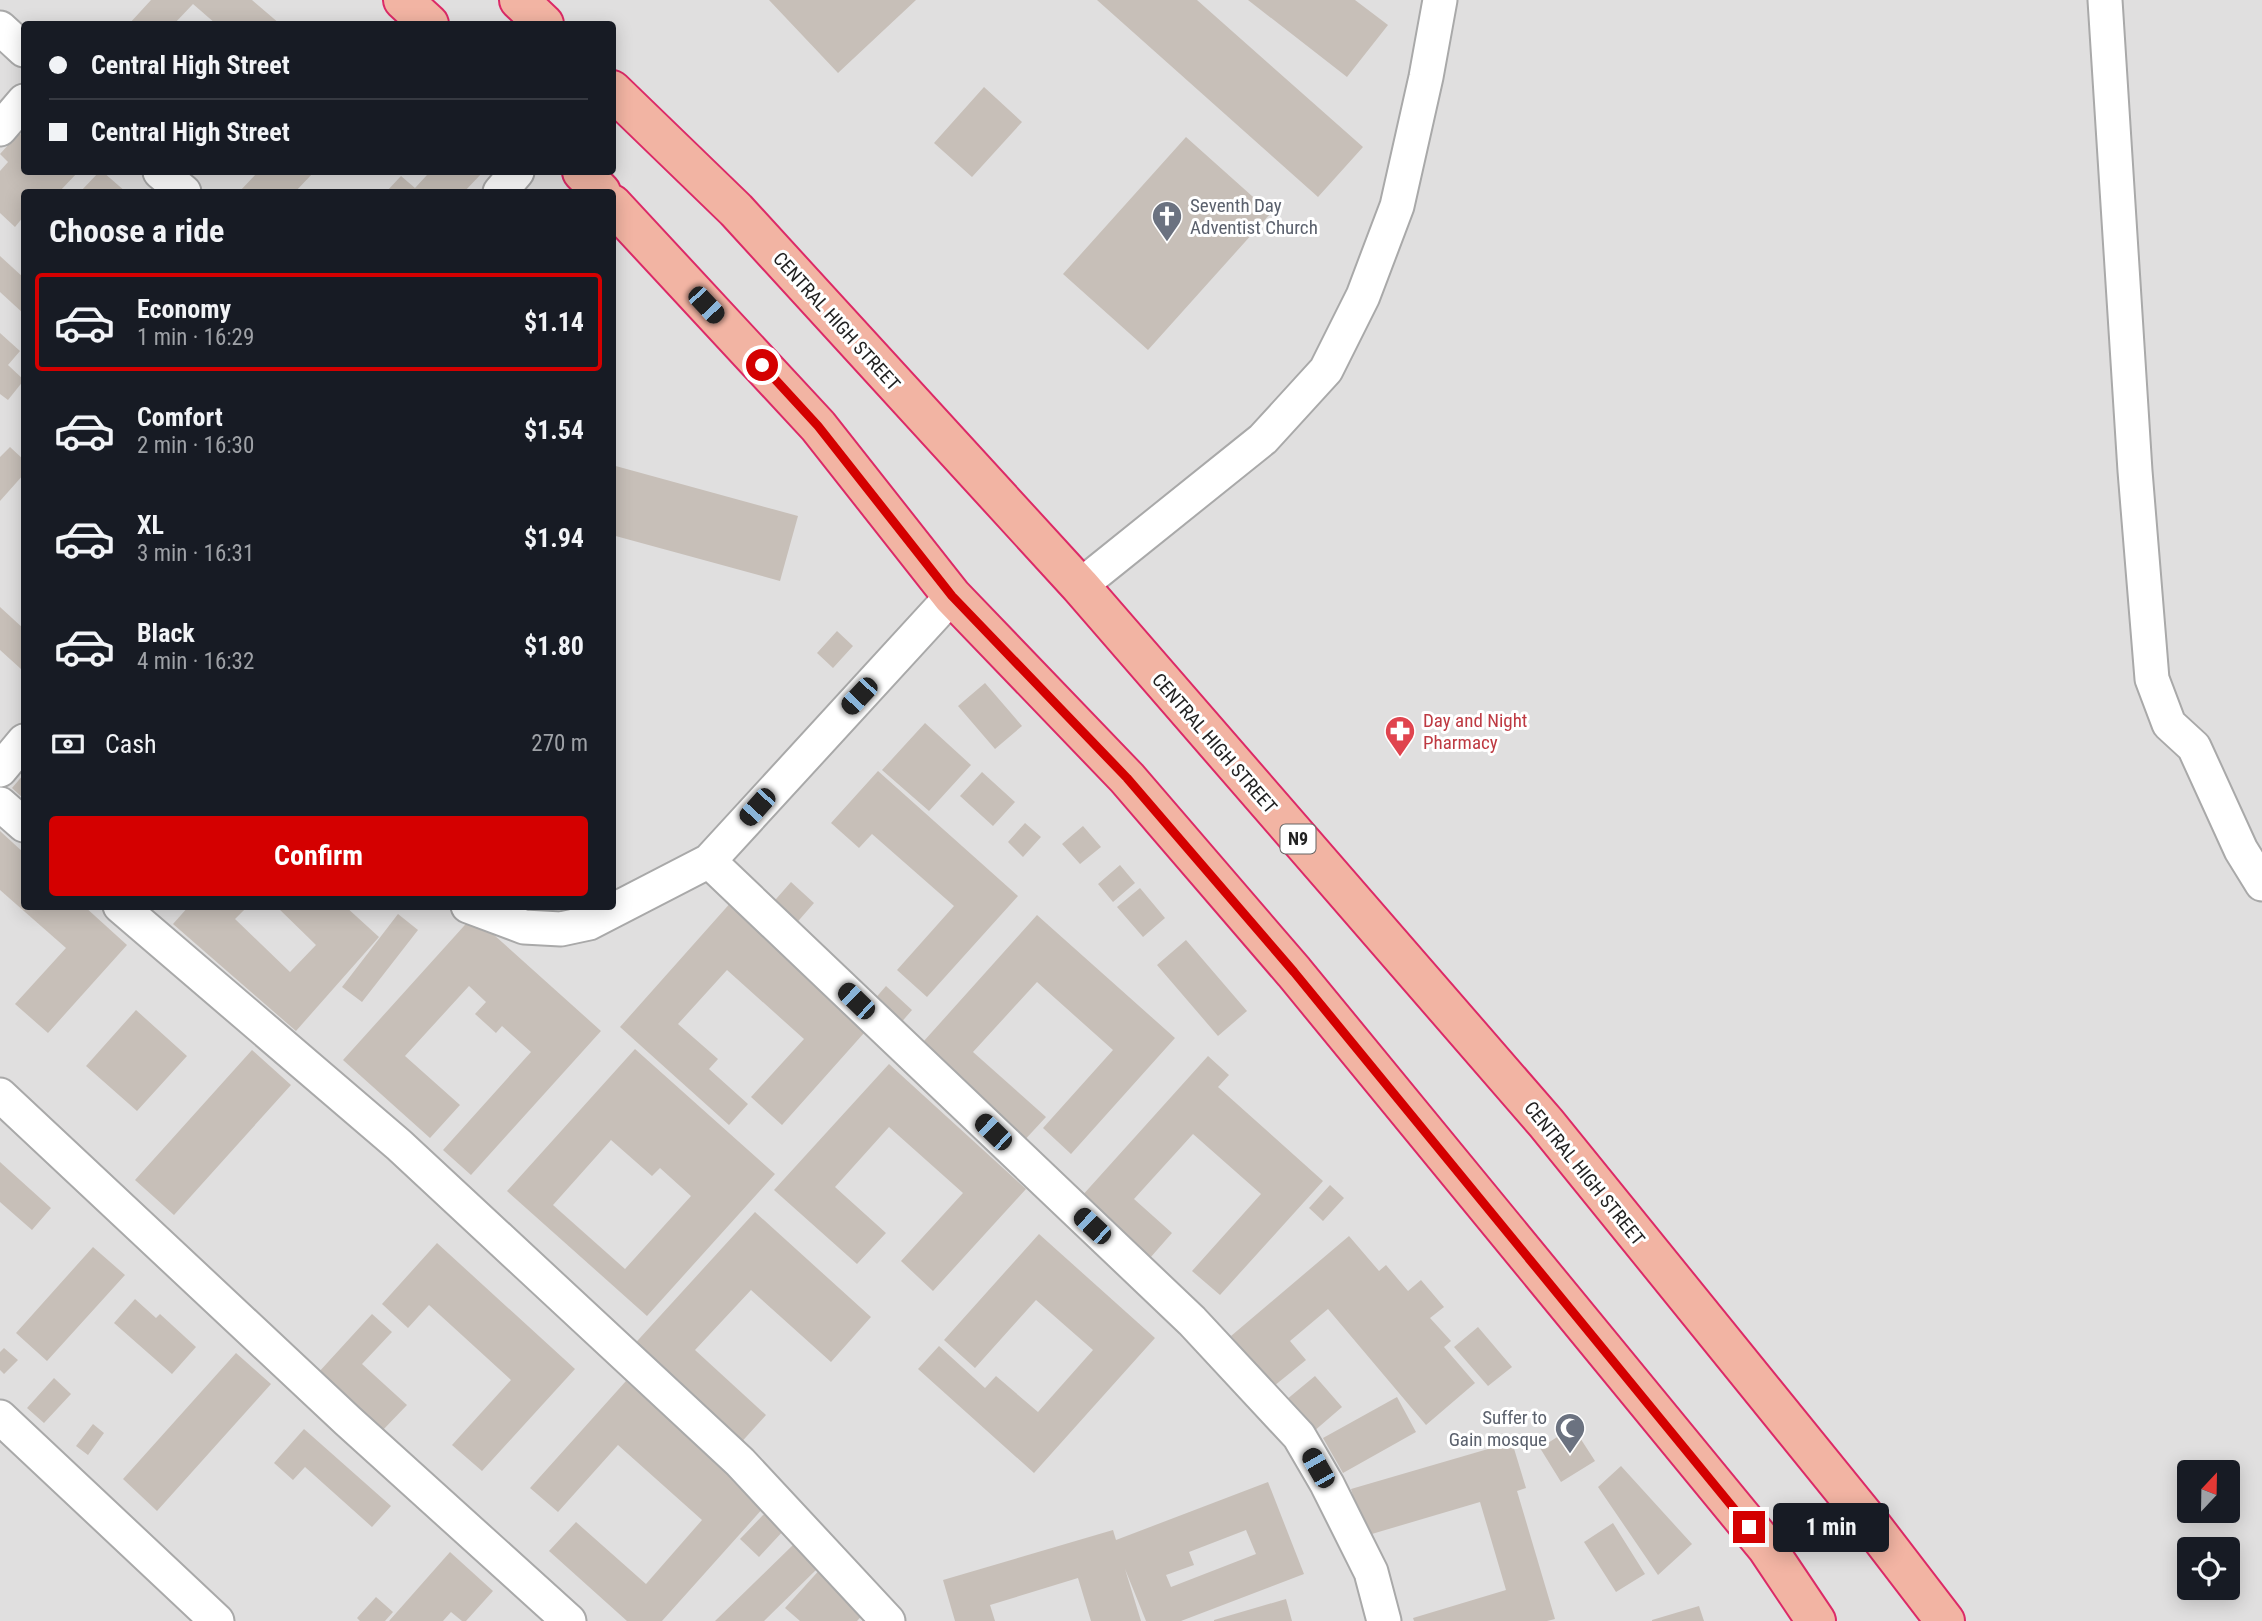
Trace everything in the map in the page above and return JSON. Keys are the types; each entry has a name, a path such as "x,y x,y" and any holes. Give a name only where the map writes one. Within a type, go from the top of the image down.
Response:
{"highway":[{"path":"403,0 426,21"},
{"path":"519,0 541,21"},
{"name":"CENTRAL HIGH STREET","path":"616,94 736,210 1080,586 1546,1123 1866,1518 1945,1621"},
{"path":"585,175 598,189"},
{"path":"616,208 818,426 952,596 1127,778 1294,972 1767,1548 1816,1621"}],"street":[{"path":"1080,586 1263,439 1326,370 1363,296 1397,206 1440,0"},
{"path":"2105,0 2135,471 2152,679 2169,724 2194,747 2241,850 2262,884"},
{"path":"0,28 21,47"},
{"path":"0,129 21,104"},
{"path":"164,175 180,189"},
{"path":"503,189 514,175"},
{"path":"616,909 709,861 952,596"},
{"path":"0,804 21,822"},
{"path":"709,861 1192,1321 1299,1436 1328,1485 1371,1572 1384,1621"},
{"path":"125,910 399,1145 740,1462 888,1621"},
{"path":"479,910 524,927 561,929 589,923 614,910"},
{"path":"0,1095 348,1421 569,1621"},
{"path":"0,1417 217,1621"}],"shaded area":[{"path":"0,0 2262,0 2262,1621 0,1621"}],"building":[{"path":"151,0 252,0 276,21 213,21 193,4 177,21 132,21"},
{"path":"769,0 916,0 838,73"},
{"path":"1097,0 1197,0 1363,147 1318,197"},
{"path":"1248,0 1355,0 1388,25 1347,77"},
{"path":"984,87 1022,122 972,177 934,143"},
{"path":"19,133 21,175 75,175 62,189 21,189 21,220 15,227 0,213 0,171 8,162 0,154"},
{"name":"Seventh Day Adventist Church","path":"1186,137 1271,213 1148,350 1063,274"},
{"path":"96,175 106,175 123,189 83,189"},
{"path":"255,175 311,175 298,189 242,189"},
{"path":"427,175 480,175 467,189 389,189 401,176 415,188"},
{"path":"0,256 21,275 21,311 0,292"},
{"path":"0,333 20,351 8,365 21,377 21,384 8,400 0,394"},
{"path":"10,447 21,457 21,477 0,501 0,457"},
{"path":"616,466 798,516 780,581 616,536"},
{"path":"0,607 21,626 21,669 0,650"},
{"path":"837,631 853,646 833,668 817,653"},
{"path":"985,683 1022,726 995,749 958,706"},
{"path":"925,723 971,765 929,811 882,770"},
{"path":"878,771 1018,896 927,997 897,970 954,906 872,834 859,848 831,823"},
{"path":"982,772 1015,802 993,826 960,796"},
{"path":"21,778 21,796 12,788"},
{"path":"1025,823 1041,837 1023,857 1008,842"},
{"path":"1083,826 1101,847 1080,864 1062,844"},
{"path":"0,831 21,850 21,908 0,890"},
{"path":"1120,865 1135,883 1113,902 1098,884"},
{"path":"791,882 814,903 793,927 769,907"},
{"path":"1140,888 1165,918 1143,937 1117,907"},
{"path":"733,900 872,1024 782,1125 751,1097 804,1039 727,970 678,1024 718,1059 709,1069 748,1104 729,1125 620,1027"},
{"path":"23,910 88,910 127,945 48,1033 15,1004 66,948"},
{"path":"185,910 244,910 235,919 290,972 316,945 280,910 349,910 379,937 296,1031 173,924"},
{"path":"398,914 418,930 362,1002 342,987"},
{"path":"1037,915 1175,1038 1071,1154 1043,1128 1113,1050 1037,982 973,1052 1046,1117 1020,1145 915,1051"},
{"path":"473,916 601,1031 471,1175 443,1150 531,1052 502,1026 496,1033 475,1014 486,1002 469,986 405,1056 460,1105 430,1138 343,1060"},
{"path":"1186,940 1247,1011 1218,1036 1157,965"},
{"path":"886,986 912,1010 899,1025 873,1001"},
{"path":"136,1010 187,1056 137,1111 86,1066"},
{"path":"635,1049 775,1174 647,1316 507,1191","holes":["611,1140 652,1176 660,1168 691,1196 625,1269 553,1205"]},
{"path":"252,1050 291,1085 174,1215 135,1180"},
{"path":"1208,1056 1229,1075 1218,1087 1323,1181 1220,1295 1192,1271 1261,1194 1193,1134 1134,1199 1172,1233 1150,1258 1081,1197"},
{"path":"889,1064 1026,1189 933,1291 901,1261 963,1193 889,1127 835,1187 886,1233 857,1264 774,1190"},
{"path":"0,1162 51,1208 32,1230 0,1202"},
{"path":"1330,1185 1344,1198 1323,1221 1309,1208"},
{"path":"755,1212 871,1317 831,1362 751,1290 695,1350 766,1415 737,1447 629,1350"},
{"path":"1039,1234 1155,1338 1034,1473 918,1369 939,1346 985,1388 996,1376 1038,1412 1093,1350 1036,1300 975,1368 944,1340"},
{"path":"1349,1236 1379,1271 1386,1265 1408,1291 1421,1280 1444,1307 1430,1318 1451,1341 1444,1347 1475,1383 1426,1425 1328,1309 1290,1341 1306,1360 1274,1386 1231,1336"},
{"path":"437,1243 575,1369 482,1471 452,1445 511,1380 429,1305 408,1328 382,1304"},
{"path":"93,1247 125,1275 47,1361 16,1333"},
{"path":"135,1299 156,1318 160,1314 196,1347 172,1374 114,1323"},
{"path":"372,1314 392,1332 362,1364 407,1405 381,1432 318,1373"},
{"path":"1478,1327 1512,1367 1488,1386 1454,1347"},
{"path":"4,1348 18,1360 4,1374 0,1370 0,1352"},
{"path":"236,1353 271,1384 157,1511 123,1479"},
{"path":"1315,1376 1342,1407 1313,1432 1286,1400"},
{"path":"54,1378 71,1394 44,1423 27,1408"},
{"path":"626,1381 765,1506 662,1621 627,1621 549,1551 576,1522 646,1584 702,1520 618,1445 558,1512 530,1488"},
{"path":"1397,1397 1416,1432 1343,1473 1323,1438"},
{"path":"93,1424 104,1433 88,1455 76,1446"},
{"path":"1573,1427 1595,1461 1561,1482 1540,1448"},
{"path":"304,1429 391,1506 372,1527 305,1467 293,1480 274,1463"},
{"path":"1512,1442 1526,1488 1517,1491 1555,1619 1414,1621 1413,1618 1506,1590 1480,1502 1365,1536 1351,1489"},
{"path":"1621,1466 1692,1544 1658,1575 1598,1487"},
{"path":"1268,1482 1304,1574 1181,1621 1146,1621 1125,1569 1141,1621 1091,1621 1078,1578 990,1605 995,1621 955,1621 943,1580 1113,1530 1116,1540","holes":["1246,1530 1256,1554 1171,1587 1166,1575 1194,1565 1189,1552"]},
{"path":"767,1511 785,1529 759,1557 740,1539"},
{"path":"1613,1523 1645,1574 1616,1592 1584,1542"},
{"path":"793,1545 817,1569 764,1621 715,1621"},
{"path":"450,1552 493,1591 466,1621 451,1612 443,1621 389,1621"},
{"path":"823,1566 869,1608 857,1621 800,1621 785,1608"},
{"path":"376,1597 393,1612 385,1621 360,1621 357,1618"},
{"path":"1286,1599 1292,1621 1214,1621 1214,1620"},
{"path":"1699,1606 1704,1621 1652,1621 1652,1620"}],"place":[{"name":"Seventh Day Adventist Church","path":"1167,243"},
{"name":"Day and Night Pharmacy","path":"1400,758"},
{"name":"Suffer to Gain mosque","path":"1570,1455"}],"route":[{"path":"762,365 818,426 952,596 1127,778 1294,972 1749,1527"}]}
